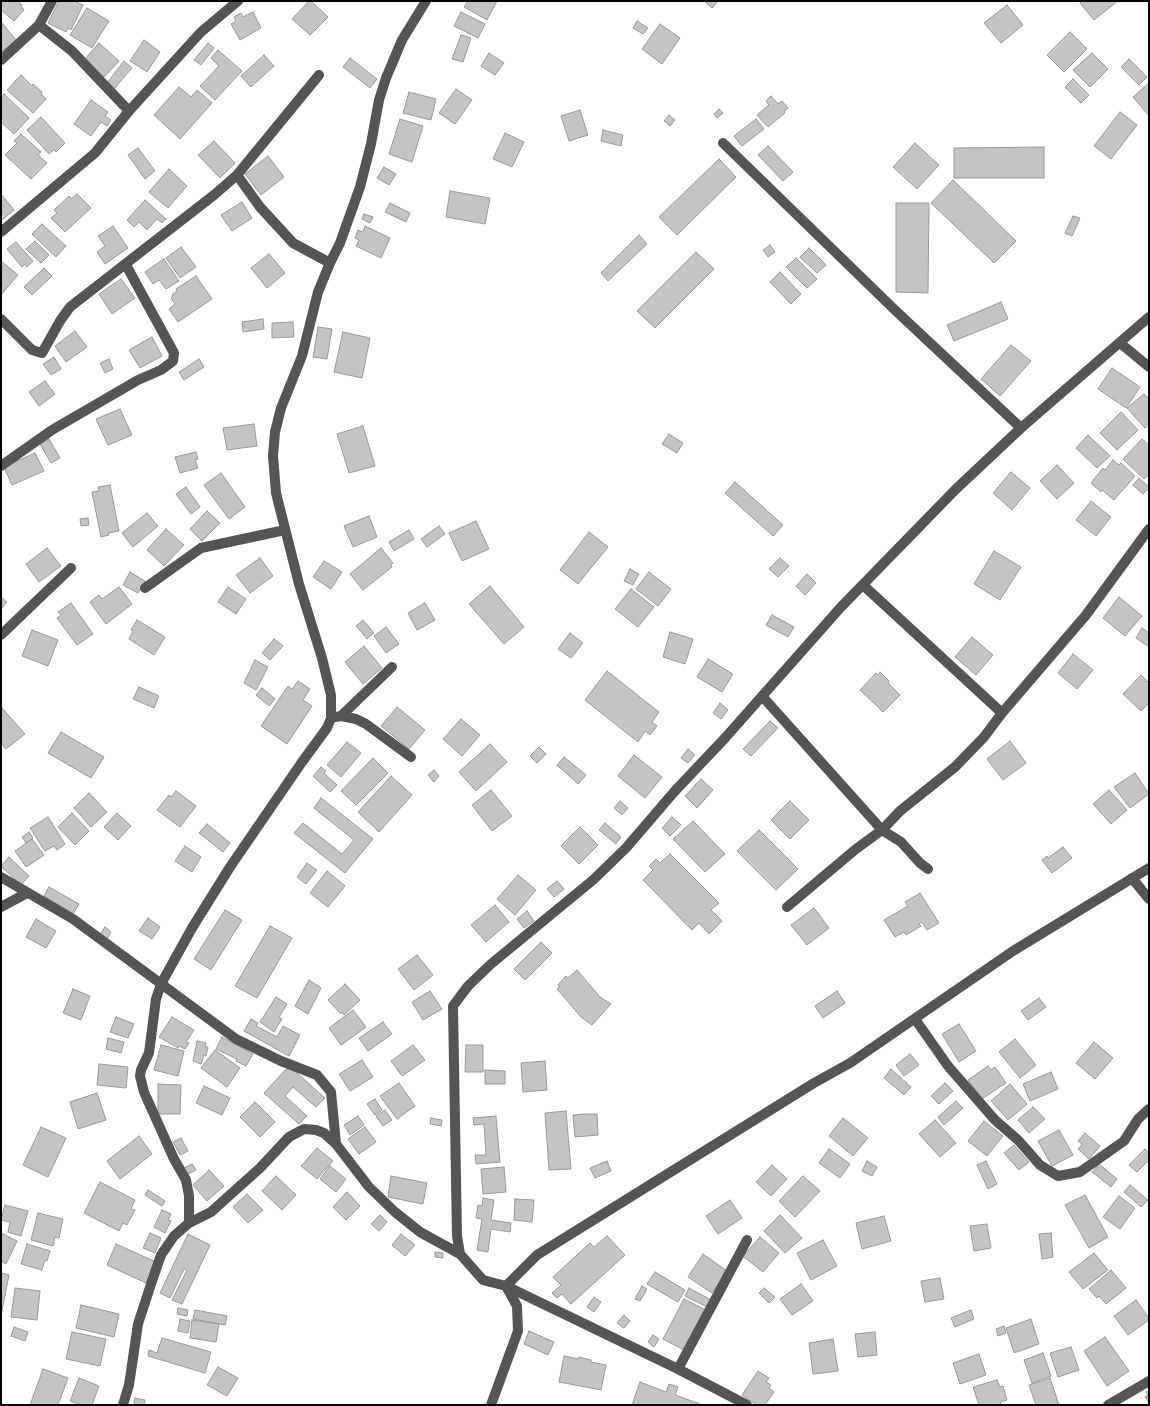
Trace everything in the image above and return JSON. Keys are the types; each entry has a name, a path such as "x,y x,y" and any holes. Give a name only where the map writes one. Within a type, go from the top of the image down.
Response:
{"street":[{"path":"1,60 39,25 52,1"},
{"path":"1,232 95,153 129,111 201,32 238,1"},
{"path":"336,717 322,658 298,584 276,493 274,476 274,432 280,408 302,356 318,292 340,243 360,187 371,144 379,100 386,78 402,40 426,1"},
{"path":"39,25 72,51 129,111"},
{"path":"1,319 32,350 42,353 60,321 70,307 126,265 237,175 319,75"},
{"path":"723,143 896,312 1021,428"},
{"path":"237,175 260,207 292,243 330,263"},
{"path":"1,466 52,430 138,380 160,370 173,361 174,354 126,265"},
{"path":"460,1254 457,1229 453,1006 468,986 491,964 593,880 626,848 674,792 725,738 841,607 956,489 1021,428 1149,317"},
{"path":"1120,343 1149,368"},
{"path":"787,907 882,830 900,811 955,767 984,737 1002,713 1086,615 1149,529"},
{"path":"145,588 201,548 285,530"},
{"path":"1,635 71,568"},
{"path":"863,585 1002,713"},
{"path":"189,1223 189,1196 186,1180 174,1159 144,1092 140,1076 144,1062 149,1053 156,999 161,984 192,928 230,868 302,762 336,717 392,667"},
{"path":"762,696 882,830 901,842 928,869"},
{"path":"336,717 356,719 366,724 411,757"},
{"path":"506,1286 537,1255 814,1083 850,1064 1013,951 1149,868"},
{"path":"1,877 73,919 236,1039 281,1061 317,1075 331,1092 336,1144"},
{"path":"1132,878 1149,899"},
{"path":"1,907 28,893"},
{"path":"915,1018 948,1066 995,1120 1018,1140 1040,1165 1058,1176 1080,1172 1124,1141 1138,1119 1149,1109"},
{"path":"123,1405 129,1385 138,1324 161,1255 174,1236 189,1223 211,1212 260,1168 289,1137 304,1129 316,1130 324,1133 336,1144 369,1187 395,1212 420,1232 460,1254 483,1280 506,1286 678,1369 747,1405"},
{"path":"678,1369 746,1240"},
{"path":"491,1405 518,1331 517,1306 506,1286"},
{"path":"1108,1405 1149,1381"}],"building":[{"path":"1,1 18,1 24,10 14,21 1,10"},
{"path":"59,1 74,1 83,5 71,30 68,28 66,32 48,23"},
{"path":"309,1 311,1 328,17 310,35 292,19"},
{"path":"468,1 497,1 487,20 464,7"},
{"path":"704,1 718,1 712,8"},
{"path":"1082,1 1118,1 1094,20 1080,3"},
{"path":"1007,5 1023,25 1001,43 984,23"},
{"path":"87,8 109,21 92,48 70,35"},
{"path":"253,12 261,28 240,40 231,24 236,21 234,17 241,13 243,17"},
{"path":"461,12 485,24 478,38 454,26"},
{"path":"637,21 648,28 643,34 633,28"},
{"path":"1,23 16,40 1,52"},
{"path":"660,24 680,38 662,64 642,49"},
{"path":"1070,32 1087,49 1064,72 1047,55"},
{"path":"461,35 471,38 463,62 452,59"},
{"path":"144,40 160,52 147,72 130,61"},
{"path":"99,43 119,61 104,77 84,60"},
{"path":"208,43 214,48 201,65 194,60"},
{"path":"218,50 242,71 215,100 200,86 219,66 211,58"},
{"path":"489,53 504,63 495,75 481,66"},
{"path":"1092,53 1108,69 1090,87 1073,70"},
{"path":"264,55 274,66 251,87 241,76"},
{"path":"350,58 377,79 370,88 343,67"},
{"path":"1129,59 1147,77 1139,85 1121,67"},
{"path":"124,61 132,68 114,89 107,83"},
{"path":"21,75 32,86 33,84 42,92 41,94 46,99 33,113 7,90"},
{"path":"1073,79 1089,95 1081,103 1065,87"},
{"path":"1149,83 1149,116 1133,97"},
{"path":"179,87 191,97 197,90 212,103 180,139 154,115"},
{"path":"456,89 472,100 455,124 439,113"},
{"path":"409,92 436,99 431,120 403,113"},
{"path":"4,94 29,118 14,134 1,122 1,98"},
{"path":"771,96 778,104 782,101 788,108 784,111 785,113 768,127 757,115 769,105 766,101"},
{"path":"91,100 108,112 105,116 111,120 107,126 101,122 91,136 74,124"},
{"path":"719,109 723,113 717,118 714,114"},
{"path":"580,110 588,135 569,141 561,116"},
{"path":"1120,112 1137,125 1111,159 1094,146"},
{"path":"669,115 675,120 670,126 664,121"},
{"path":"41,117 65,143 56,152 54,150 49,154 27,130"},
{"path":"400,119 423,126 412,162 389,154"},
{"path":"756,119 764,129 742,146 734,136"},
{"path":"603,130 623,135 621,146 601,141"},
{"path":"505,133 524,142 512,167 493,159"},
{"path":"21,134 41,152 38,155 47,163 31,179 5,155 17,143 14,141"},
{"path":"214,141 235,163 220,178 198,155"},
{"path":"915,143 939,165 917,189 893,167"},
{"path":"768,146 793,172 783,181 758,155"},
{"path":"1044,147 1044,178 954,178 954,148"},
{"path":"138,148 155,171 145,179 128,155"},
{"path":"268,156 284,177 261,195 245,174"},
{"path":"719,159 736,177 677,235 659,217"},
{"path":"384,167 396,174 389,185 377,178"},
{"path":"169,169 187,186 168,208 149,192"},
{"path":"953,180 1016,241 994,263 931,203"},
{"path":"450,191 490,198 485,224 446,217"},
{"path":"1,194 14,210 1,221"},
{"path":"77,194 91,208 65,232 51,218 57,213 54,210 69,196 71,199"},
{"path":"145,200 166,219 162,223 157,219 147,230 139,222 134,227 127,220"},
{"path":"242,202 252,218 232,231 221,215"},
{"path":"390,203 410,213 406,222 385,212"},
{"path":"896,203 929,203 928,293 896,292"},
{"path":"364,214 373,217 370,223 362,219"},
{"path":"1073,216 1080,218 1072,236 1065,233"},
{"path":"42,224 66,246 56,257 32,234"},
{"path":"113,226 128,248 105,264 97,252 105,246 98,236"},
{"path":"365,226 390,238 381,258 356,246 359,240 355,238 358,230 363,232"},
{"path":"639,235 647,244 608,281 601,273"},
{"path":"35,241 49,255 41,263 26,249"},
{"path":"16,242 33,261 27,267 25,264 22,267 7,249"},
{"path":"770,245 775,252 768,257 763,250"},
{"path":"181,247 196,267 180,278 166,258"},
{"path":"809,248 826,265 817,273 800,257"},
{"path":"696,252 714,269 655,328 637,311"},
{"path":"269,254 285,273 267,288 251,268"},
{"path":"796,258 817,279 807,288 786,267"},
{"path":"164,259 179,281 166,289 159,280 153,284 145,272"},
{"path":"1,261 18,275 1,295"},
{"path":"44,268 52,276 32,295 24,287"},
{"path":"780,272 801,294 791,304 770,282"},
{"path":"196,276 212,299 178,322 169,309 175,304 171,298 173,296 172,295 177,291 176,289"},
{"path":"121,279 135,298 112,314 99,294"},
{"path":"1001,302 1008,319 954,341 947,325"},
{"path":"263,319 264,329 243,332 242,322"},
{"path":"293,322 294,337 272,338 272,323"},
{"path":"318,327 332,329 327,359 313,357"},
{"path":"75,331 87,347 66,362 55,346"},
{"path":"343,332 370,338 362,378 334,372"},
{"path":"152,337 162,356 140,368 129,350"},
{"path":"1011,345 1031,361 1000,396 981,379"},
{"path":"54,357 61,369 51,375 43,364"},
{"path":"109,359 113,369 105,373 100,363"},
{"path":"199,359 204,367 184,380 179,372"},
{"path":"1112,368 1140,387 1126,408 1098,389"},
{"path":"45,381 55,394 39,406 29,392"},
{"path":"1144,394 1149,399 1149,424 1145,428 1127,408"},
{"path":"120,409 132,435 108,445 96,419"},
{"path":"1121,412 1138,430 1117,450 1100,433"},
{"path":"254,424 257,446 227,450 223,428"},
{"path":"363,426 375,466 349,473 337,434"},
{"path":"669,434 683,443 677,453 662,444"},
{"path":"1088,435 1110,456 1097,468 1076,448"},
{"path":"49,439 60,458 51,463 40,444"},
{"path":"1142,439 1149,445 1149,475 1144,479 1123,459"},
{"path":"196,452 198,459 195,460 198,468 180,473 175,457"},
{"path":"35,453 44,471 12,485 4,467"},
{"path":"1113,460 1119,465 1121,463 1135,476 1114,500 1102,490 1101,492 1091,483 1103,468 1105,470"},
{"path":"1057,465 1074,483 1057,499 1040,481"},
{"path":"1011,472 1030,488 1012,510 993,493"},
{"path":"221,473 245,507 229,519 204,485"},
{"path":"1139,478 1149,487 1143,494 1133,485"},
{"path":"735,482 783,525 773,536 725,493"},
{"path":"110,485 119,531 108,533 109,535 101,537 92,492 99,491 98,487"},
{"path":"186,487 200,507 191,514 176,494"},
{"path":"1091,501 1111,517 1096,536 1076,520"},
{"path":"207,511 220,523 202,541 190,529"},
{"path":"147,513 158,526 133,547 122,533"},
{"path":"369,516 377,537 353,547 344,526"},
{"path":"88,518 89,525 81,526 80,519"},
{"path":"476,521 489,549 462,561 449,533"},
{"path":"439,526 445,534 427,547 421,539"},
{"path":"166,529 184,545 164,566 147,550"},
{"path":"409,530 414,539 394,551 389,542"},
{"path":"589,532 608,547 578,584 560,570"},
{"path":"47,548 61,566 39,582 26,564"},
{"path":"381,548 393,563 391,565 392,567 363,590 350,574"},
{"path":"994,551 1021,567 1000,600 974,584"},
{"path":"260,558 273,576 250,593 236,575"},
{"path":"780,558 789,566 778,577 769,569"},
{"path":"324,561 342,572 331,589 313,577"},
{"path":"630,569 639,574 633,585 624,581"},
{"path":"130,572 145,581 138,593 123,585"},
{"path":"649,572 671,589 658,606 636,589"},
{"path":"807,574 816,583 805,595 796,586"},
{"path":"490,586 524,627 504,644 469,604"},
{"path":"119,587 132,604 106,624 90,602 99,595 102,599"},
{"path":"228,587 246,599 236,614 218,602"},
{"path":"631,589 654,607 638,627 615,609"},
{"path":"1,597 7,602 1,609"},
{"path":"1119,597 1142,616 1125,636 1103,618"},
{"path":"71,603 93,634 77,645 57,618 61,615 58,612"},
{"path":"425,603 435,620 417,630 408,613"},
{"path":"772,615 794,627 788,637 766,625"},
{"path":"137,620 165,637 154,655 129,639 133,631 131,630"},
{"path":"363,620 374,633 367,639 356,626"},
{"path":"386,627 399,644 386,653 374,636"},
{"path":"1142,628 1149,633 1149,647 1136,638"},
{"path":"32,630 58,640 48,666 22,656"},
{"path":"670,632 693,639 685,664 663,657"},
{"path":"570,633 583,643 571,658 558,649"},
{"path":"972,637 993,655 976,675 955,657"},
{"path":"274,639 283,646 270,660 262,653"},
{"path":"364,646 382,668 363,684 345,662"},
{"path":"1073,654 1093,670 1077,689 1058,673"},
{"path":"708,659 733,674 722,692 697,677"},
{"path":"255,660 268,667 256,690 244,683"},
{"path":"607,671 659,712 652,722 657,726 650,735 645,731 638,742 585,700"},
{"path":"880,672 900,695 883,712 860,690 876,673 878,675"},
{"path":"1141,675 1149,683 1149,703 1141,711 1123,694"},
{"path":"298,681 310,689 303,700 312,706 287,744 261,726 288,686 292,689"},
{"path":"139,687 159,696 154,708 133,699"},
{"path":"262,688 275,699 269,706 256,695"},
{"path":"720,703 728,710 721,719 713,713"},
{"path":"397,707 425,730 409,749 381,726"},
{"path":"2,708 25,734 6,749 1,743"},
{"path":"461,719 480,735 462,756 443,739"},
{"path":"770,721 778,728 751,756 743,749"},
{"path":"61,732 104,757 91,778 48,753"},
{"path":"1010,741 1026,763 1003,780 987,759"},
{"path":"347,742 361,753 341,777 327,765"},
{"path":"490,744 507,762 476,791 459,772"},
{"path":"539,747 546,754 537,763 530,756"},
{"path":"688,749 695,755 688,763 681,758"},
{"path":"634,755 662,777 645,798 618,776"},
{"path":"564,757 586,775 578,784 557,765"},
{"path":"373,758 388,773 356,805 341,791"},
{"path":"321,767 326,771 324,773 337,785 330,792 313,776"},
{"path":"434,770 439,776 434,782 428,775"},
{"path":"1135,773 1149,794 1130,808 1114,787"},
{"path":"391,776 412,795 379,832 358,812"},
{"path":"701,779 713,790 697,808 685,796"},
{"path":"491,790 512,816 492,831 472,805"},
{"path":"1109,790 1127,810 1111,824 1093,804"},
{"path":"176,791 196,806 180,827 157,810 169,795 171,797"},
{"path":"89,793 107,812 91,827 74,808"},
{"path":"321,798 373,839 345,873 294,833 303,823 342,854 354,840 314,808"},
{"path":"620,801 628,808 622,815 614,808"},
{"path":"790,801 809,820 790,839 771,820"},
{"path":"72,813 89,831 75,845 58,827"},
{"path":"117,813 131,826 118,840 104,827"},
{"path":"48,817 65,844 57,850 54,846 45,851 30,828"},
{"path":"672,817 681,825 670,836 662,828"},
{"path":"693,821 725,854 705,872 673,839"},
{"path":"605,823 621,837 616,844 599,830"},
{"path":"207,824 230,843 223,852 199,833"},
{"path":"580,827 598,845 579,864 561,846"},
{"path":"759,830 798,869 776,890 737,851"},
{"path":"29,832 33,838 26,843 22,837"},
{"path":"32,839 44,855 26,867 15,851"},
{"path":"185,846 201,857 192,872 175,861"},
{"path":"1063,847 1072,858 1052,873 1042,860 1047,856 1048,858"},
{"path":"670,854 719,903 711,910 722,921 709,934 699,923 692,930 643,880 653,870 649,866 656,859 660,863"},
{"path":"9,857 29,876 21,885 1,866"},
{"path":"307,863 317,870 306,884 297,877"},
{"path":"327,871 345,886 328,907 310,893"},
{"path":"518,875 536,890 515,915 497,899"},
{"path":"557,881 564,889 554,897 547,889"},
{"path":"49,887 79,904 73,914 44,896"},
{"path":"920,893 939,923 927,930 922,922 919,924 921,926 906,935 904,932 895,937 884,920 908,906 905,902"},
{"path":"495,905 509,922 486,942 471,925"},
{"path":"814,908 829,928 807,945 791,925"},
{"path":"225,910 242,920 211,970 194,959"},
{"path":"527,911 534,921 524,928 517,919"},
{"path":"148,918 160,927 152,939 139,931"},
{"path":"36,919 56,931 46,948 26,937"},
{"path":"270,926 292,938 257,998 235,986"},
{"path":"105,927 111,932 106,941 99,936"},
{"path":"541,942 552,953 525,980 514,969"},
{"path":"417,955 433,975 414,990 398,969"},
{"path":"577,970 600,997 611,1004 592,1025 581,1017 557,989 560,987 558,985 566,976 568,978"},
{"path":"309,980 321,988 308,1014 295,1006"},
{"path":"345,984 360,1000 344,1015 342,1012 341,1014 328,1000"},
{"path":"73,989 90,996 81,1020 63,1013"},
{"path":"430,991 442,1009 423,1020 412,1002"},
{"path":"837,991 845,1003 823,1018 815,1006"},
{"path":"276,997 287,1004 279,1017 282,1019 274,1032 260,1022"},
{"path":"1039,998 1046,1007 1028,1020 1021,1011"},
{"path":"353,1010 366,1027 341,1045 329,1028"},
{"path":"116,1017 134,1024 128,1038 110,1032"},
{"path":"172,1017 194,1030 186,1042 189,1043 185,1049 179,1046 178,1048 159,1037"},
{"path":"251,1019 258,1023 256,1026 277,1037 283,1026 300,1035 289,1056 244,1031"},
{"path":"383,1022 392,1034 368,1051 359,1038"},
{"path":"959,1024 976,1051 959,1062 942,1034"},
{"path":"222,1037 253,1054 246,1066 236,1061 237,1059 216,1049"},
{"path":"108,1038 124,1042 121,1053 106,1049"},
{"path":"1015,1039 1036,1065 1020,1078 999,1052"},
{"path":"197,1041 206,1043 205,1047 208,1047 206,1056 204,1055 201,1064 193,1061"},
{"path":"1094,1042 1113,1058 1095,1079 1076,1063"},
{"path":"161,1045 184,1051 178,1076 154,1070"},
{"path":"413,1045 425,1060 402,1076 391,1061"},
{"path":"466,1045 483,1045 483,1072 465,1072"},
{"path":"215,1050 240,1068 227,1087 201,1068"},
{"path":"910,1054 919,1065 904,1076 896,1065"},
{"path":"362,1060 373,1077 350,1091 339,1074"},
{"path":"545,1061 547,1090 523,1092 521,1063"},
{"path":"99,1064 128,1067 126,1088 97,1085"},
{"path":"289,1066 325,1098 316,1107 293,1087 285,1096 307,1116 299,1124 264,1093"},
{"path":"988,1066 991,1070 995,1067 1006,1083 982,1099 968,1080"},
{"path":"891,1069 911,1087 904,1095 884,1078"},
{"path":"485,1070 505,1071 505,1084 485,1084"},
{"path":"1051,1072 1058,1089 1030,1101 1023,1084"},
{"path":"399,1083 415,1106 397,1119 380,1096"},
{"path":"945,1083 953,1091 939,1104 931,1096"},
{"path":"158,1084 181,1085 180,1114 158,1114"},
{"path":"1010,1084 1027,1104 1008,1120 991,1101"},
{"path":"204,1086 230,1098 222,1115 196,1103"},
{"path":"97,1093 106,1120 78,1129 70,1102"},
{"path":"375,1099 382,1110 375,1115 367,1104"},
{"path":"956,1101 963,1108 944,1125 938,1117"},
{"path":"255,1102 275,1122 260,1137 240,1117"},
{"path":"1033,1107 1045,1119 1029,1133 1018,1120"},
{"path":"385,1110 392,1120 383,1126 376,1116"},
{"path":"566,1111 571,1169 549,1170 545,1113"},
{"path":"597,1114 598,1135 575,1137 573,1115"},
{"path":"358,1116 364,1125 350,1135 344,1125"},
{"path":"496,1116 500,1162 476,1164 475,1155 486,1155 484,1124 474,1125 473,1118"},
{"path":"431,1118 442,1120 441,1126 430,1124"},
{"path":"843,1118 868,1138 853,1156 829,1136"},
{"path":"935,1120 956,1143 940,1157 919,1134"},
{"path":"984,1121 1003,1136 987,1156 968,1141"},
{"path":"41,1127 66,1138 48,1177 23,1165"},
{"path":"365,1127 376,1142 359,1154 348,1139"},
{"path":"1059,1130 1073,1155 1052,1166 1038,1141"},
{"path":"1085,1133 1100,1146 1089,1159 1078,1149 1082,1144 1078,1141"},
{"path":"139,1136 152,1154 120,1179 107,1161"},
{"path":"181,1138 188,1151 180,1155 173,1142"},
{"path":"1014,1145 1029,1162 1019,1170 1004,1153"},
{"path":"317,1148 333,1161 317,1179 301,1166"},
{"path":"829,1149 850,1164 840,1178 819,1163"},
{"path":"1145,1149 1149,1153 1149,1160 1137,1172 1129,1165"},
{"path":"607,1161 611,1171 595,1178 590,1168"},
{"path":"867,1161 877,1167 872,1176 862,1171"},
{"path":"986,1161 997,1184 988,1189 977,1165"},
{"path":"192,1164 196,1170 186,1175 182,1169"},
{"path":"1099,1164 1117,1179 1111,1187 1092,1172"},
{"path":"772,1165 787,1179 771,1196 756,1182"},
{"path":"330,1166 346,1179 336,1192 320,1179"},
{"path":"504,1167 506,1192 483,1194 481,1169"},
{"path":"209,1170 224,1186 207,1201 193,1185"},
{"path":"276,1176 296,1195 282,1210 262,1191"},
{"path":"391,1176 427,1183 423,1204 388,1197"},
{"path":"803,1176 820,1191 795,1217 779,1201"},
{"path":"100,1182 135,1200 131,1209 135,1210 127,1225 123,1223 119,1231 84,1213"},
{"path":"1130,1185 1148,1200 1141,1207 1124,1192"},
{"path":"148,1190 165,1201 162,1206 145,1195"},
{"path":"347,1192 360,1206 346,1220 333,1207"},
{"path":"247,1194 263,1210 248,1223 233,1207"},
{"path":"1085,1195 1108,1237 1089,1248 1065,1205"},
{"path":"1119,1196 1135,1208 1120,1229 1103,1217"},
{"path":"483,1198 494,1200 491,1220 511,1223 510,1232 491,1229 488,1252 477,1250 482,1219 476,1218 478,1205 482,1206"},
{"path":"515,1199 534,1200 532,1222 514,1220"},
{"path":"730,1200 742,1218 718,1234 706,1216"},
{"path":"5,1205 28,1211 21,1236 8,1232 10,1222 1,1220"},
{"path":"162,1210 171,1214 168,1220 171,1221 165,1233 154,1227"},
{"path":"38,1213 63,1219 59,1238 55,1237 53,1246 31,1240"},
{"path":"380,1215 387,1222 379,1231 371,1224"},
{"path":"780,1215 802,1238 785,1253 764,1231"},
{"path":"884,1216 891,1241 862,1249 856,1223"},
{"path":"987,1224 991,1248 974,1251 970,1226"},
{"path":"1,1233 17,1241 6,1264 1,1261"},
{"path":"150,1233 161,1238 155,1253 143,1248"},
{"path":"1051,1233 1053,1257 1042,1259 1039,1234"},
{"path":"188,1234 210,1245 182,1304 172,1300 187,1270 184,1269 170,1298 160,1293"},
{"path":"401,1234 415,1245 405,1256 392,1245"},
{"path":"607,1236 625,1255 571,1304 562,1294 557,1298 552,1293 561,1285 553,1277 590,1243 594,1247"},
{"path":"760,1237 779,1253 763,1272 743,1256"},
{"path":"823,1240 837,1266 811,1280 797,1253"},
{"path":"27,1244 50,1251 42,1270 21,1264"},
{"path":"116,1244 156,1262 146,1283 107,1265"},
{"path":"435,1252 443,1253 443,1258 435,1257"},
{"path":"1094,1253 1108,1270 1083,1289 1069,1272"},
{"path":"703,1254 727,1271 712,1293 688,1277"},
{"path":"1111,1270 1126,1288 1106,1304 1099,1296 1097,1298 1089,1289"},
{"path":"655,1272 685,1290 678,1302 647,1284"},
{"path":"1,1273 9,1275 1,1316"},
{"path":"940,1278 944,1299 925,1302 921,1281"},
{"path":"801,1284 813,1301 792,1315 780,1299"},
{"path":"642,1286 647,1289 640,1301 635,1299"},
{"path":"15,1288 40,1291 37,1320 11,1317"},
{"path":"689,1288 713,1301 709,1308 685,1296"},
{"path":"764,1288 775,1297 769,1303 759,1293"},
{"path":"594,1297 601,1302 594,1312 587,1307"},
{"path":"684,1299 706,1310 686,1351 663,1339"},
{"path":"1136,1300 1149,1320 1128,1335 1114,1316"},
{"path":"81,1305 119,1314 114,1337 76,1328"},
{"path":"178,1308 188,1310 187,1316 177,1314"},
{"path":"195,1310 227,1316 225,1325 193,1319"},
{"path":"971,1310 974,1319 955,1327 951,1318"},
{"path":"624,1315 630,1321 624,1328 617,1323"},
{"path":"180,1319 190,1321 188,1333 178,1331"},
{"path":"1031,1319 1039,1344 1014,1353 1006,1328"},
{"path":"192,1320 219,1324 216,1342 190,1338"},
{"path":"1004,1326 1006,1333 998,1336 996,1329"},
{"path":"14,1327 28,1332 25,1341 11,1336"},
{"path":"529,1331 554,1342 548,1355 524,1344"},
{"path":"72,1332 106,1339 100,1366 66,1359"},
{"path":"875,1332 877,1355 858,1357 855,1334"},
{"path":"653,1335 659,1339 654,1347 648,1342"},
{"path":"1105,1337 1129,1371 1107,1386 1084,1351"},
{"path":"162,1338 211,1352 205,1373 148,1356 149,1350 157,1353"},
{"path":"833,1339 838,1371 813,1374 809,1343"},
{"path":"1071,1347 1079,1370 1058,1377 1050,1353"},
{"path":"1043,1353 1051,1376 1032,1383 1024,1360"},
{"path":"979,1354 986,1375 960,1384 953,1363"},
{"path":"564,1356 579,1359 579,1357 591,1360 591,1362 606,1365 601,1390 559,1382"},
{"path":"218,1367 238,1378 227,1396 207,1385"},
{"path":"43,1369 68,1378 58,1405 30,1405"},
{"path":"758,1371 769,1378 766,1382 771,1385 769,1388 774,1392 765,1405 757,1405 742,1395"},
{"path":"79,1378 99,1386 92,1405 83,1405 70,1401"},
{"path":"1050,1378 1059,1405 1036,1405 1029,1385"},
{"path":"997,1380 1000,1387 1003,1386 1007,1400 1000,1402 1001,1405 979,1405 973,1387"},
{"path":"640,1382 666,1392 669,1384 678,1387 675,1395 703,1405 632,1405"},
{"path":"1149,1390 1149,1403 1145,1397 1148,1395 1146,1392"},
{"path":"135,1398 145,1400 144,1405 134,1405"}]}
